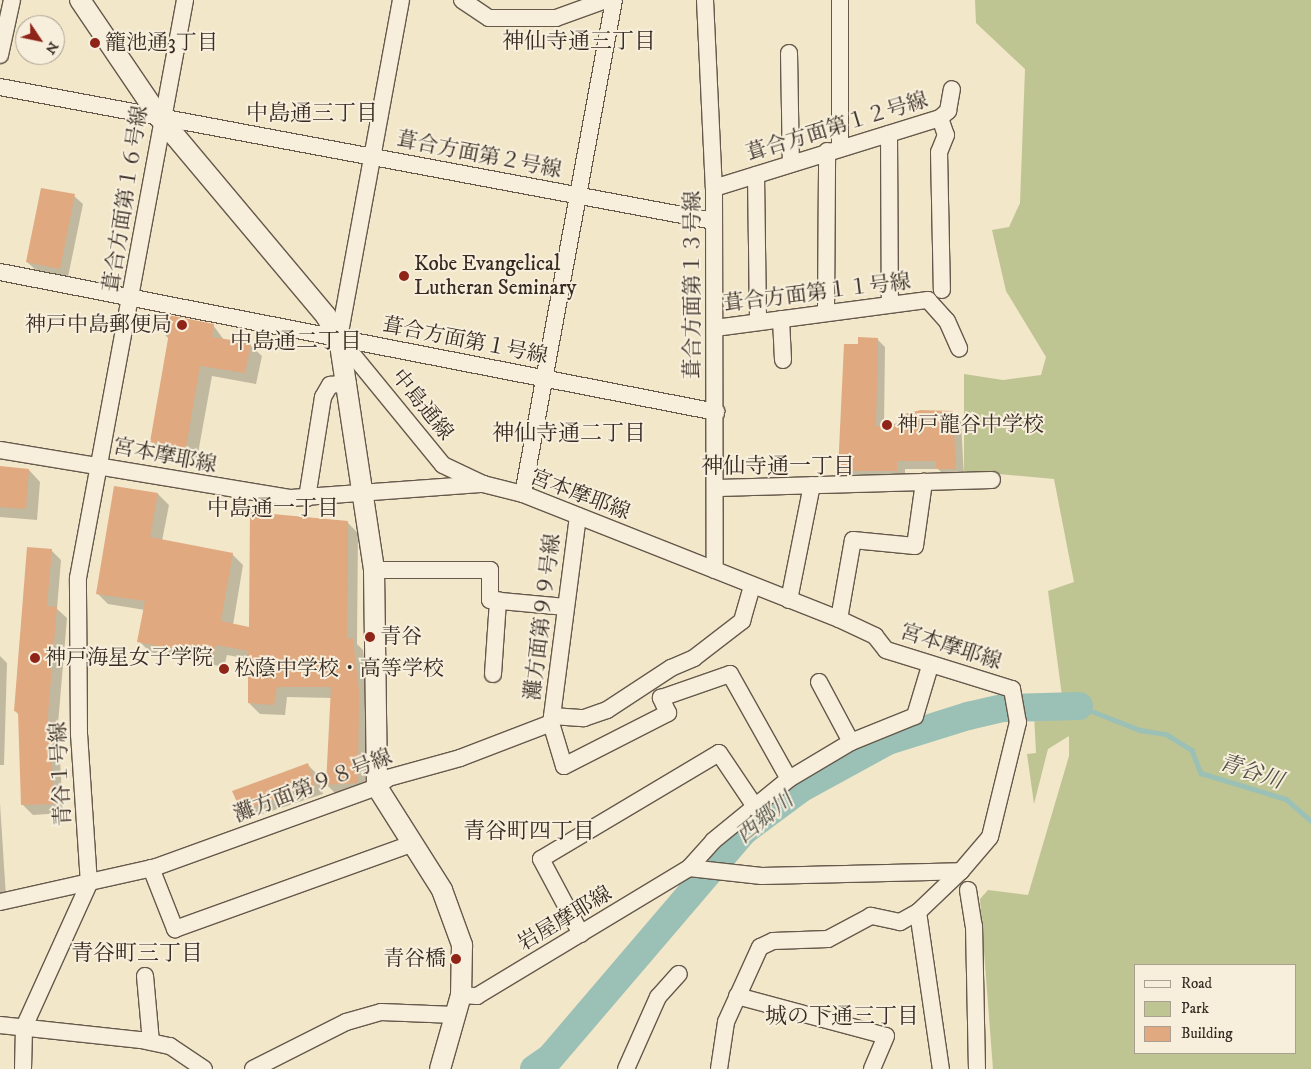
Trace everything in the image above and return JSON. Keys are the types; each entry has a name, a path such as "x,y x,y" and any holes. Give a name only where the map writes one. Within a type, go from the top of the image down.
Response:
{"street":[{"path":"0,56 12,0"},
{"path":"80,0 160,118 326,316 339,338 348,383 359,492 374,570 376,787 452,911 462,945 461,994 440,1069"},
{"name":"葺合方面第１６号線","path":"97,464 131,297 160,118 185,0"},
{"path":"339,338 371,155 401,0"},
{"path":"462,0 489,18 556,18 606,0"},
{"path":"523,494 543,377 579,196 614,0"},
{"name":"葺合方面第１３号線","path":"705,0 714,188 718,488 715,570"},
{"path":"826,313 840,0"},
{"path":"790,53 791,163"},
{"name":"葺合方面第２号線","path":"0,87 160,118 371,155 714,221"},
{"name":"葺合方面第１２号線","path":"714,188 834,149 940,118 948,111 952,89"},
{"path":"940,118 946,135 939,152 942,290"},
{"path":"889,134 890,304"},
{"path":"756,175 758,322"},
{"name":"葺合方面第１号線","path":"0,272 716,412"},
{"name":"葺合方面第１１号線","path":"715,328 928,300 947,321 959,348"},
{"path":"781,319 783,360"},
{"name":"中島通線","path":"339,338 443,465 483,484"},
{"path":"307,498 324,397 330,385 348,383"},
{"name":"宮本摩耶線","path":"0,450 97,464 186,484 307,498 359,492 483,484 523,494 839,619 875,636 886,650 930,666 1012,689 1018,722 990,837 961,871"},
{"name":"青谷１号線","path":"23,1069 24,1027 89,884 79,735 78,578 97,464"},
{"path":"718,488 992,480"},
{"path":"839,619 853,540 915,546 924,482"},
{"path":"789,600 812,485"},
{"name":"灘方面第９９号線","path":"552,719 578,516"},
{"path":"374,570 490,570 490,600 566,607"},
{"name":"灘方面第９８号線","path":"0,902 89,884 151,868 376,787 388,778 460,758 552,719 584,718 607,710 671,668 694,658 742,622 752,585"},
{"path":"493,674 498,600"},
{"name":"岩屋摩耶線","path":"461,994 477,996 692,869 754,805 789,778 851,742 915,716 930,666"},
{"path":"552,719 564,766 668,713 661,698 730,674 789,778"},
{"path":"819,682 851,742"},
{"path":"582,934 542,859 719,753 754,805"},
{"path":"151,868 175,929 411,844"},
{"path":"692,869 762,876 961,871"},
{"path":"720,1069 726,1022 760,947 774,941 828,939 871,916 900,922 918,912 961,871"},
{"path":"968,890 974,926 977,1069"},
{"path":"918,912 941,1069"},
{"path":"626,1069 658,996 678,974"},
{"path":"145,976 151,1042"},
{"path":"737,996 886,1036 872,1069"},
{"path":"253,1069 346,1022 381,1012 456,1015"},
{"path":"0,1025 151,1042 170,1046 204,1069"}],"green space":[{"path":"975,0 1311,0 1311,1069 993,1069 980,899 988,890 1028,895 1069,756 1069,736 1048,749 1034,804 1027,754 1036,753 1034,714 1062,696 1048,591 1074,582 1054,479 964,471 964,374 1003,380 1041,375 1046,357 1006,291 992,230 1009,227 1020,203 1025,69 976,23"}],"building":[{"path":"41,188 75,194 60,269 26,262"},
{"path":"163,314 214,324 212,337 251,343 245,373 200,366 186,448 150,442 169,333 160,331"},
{"path":"858,337 878,338 876,426 904,424 904,414 921,410 953,411 956,469 936,469 936,461 897,461 897,471 838,471 844,344 858,344"},
{"path":"0,466 29,469 26,509 0,507"},
{"path":"114,486 158,493 150,537 233,553 221,621 249,627 250,512 348,521 347,639 353,638 359,692 358,783 326,785 331,687 277,687 274,705 248,703 248,651 216,645 213,656 137,642 145,601 96,594"},
{"path":"27,547 52,549 47,606 57,607 48,714 54,804 21,805 18,712 14,711"},
{"path":"308,763 315,785 241,811 232,791"}],"waterway":[{"name":"青谷川","path":"1079,706 1140,730 1166,734 1192,750 1201,773 1286,799 1311,821"},
{"name":"西郷川","path":"534,1069 550,1058 744,831 802,788 888,741 968,716 1003,708 1079,706"}],"place":[{"name":"籠池通3丁目","path":"95,43"},
{"name":"Kobe Evangelical Lutheran Seminary","path":"404,276"},
{"name":"神戸中島郵便局","path":"182,325"},
{"name":"神戸龍谷中学校","path":"887,425"},
{"name":"青谷","path":"370,637"},
{"name":"神戸海星女子学院","path":"35,658"},
{"name":"松蔭中学校・高等学校","path":"224,669"},
{"name":"青谷橋","path":"456,959"}],"district":[{"name":"神仙寺通三丁目","path":"579,42"},
{"name":"中島通三丁目","path":"312,114"},
{"name":"中島通二丁目","path":"296,342"},
{"name":"神仙寺通二丁目","path":"569,434"},
{"name":"神仙寺通一丁目","path":"778,467"},
{"name":"中島通一丁目","path":"273,509"},
{"name":"青谷町四丁目","path":"529,832"},
{"name":"青谷町三丁目","path":"137,954"},
{"name":"城の下通三丁目","path":"842,1017"}]}
